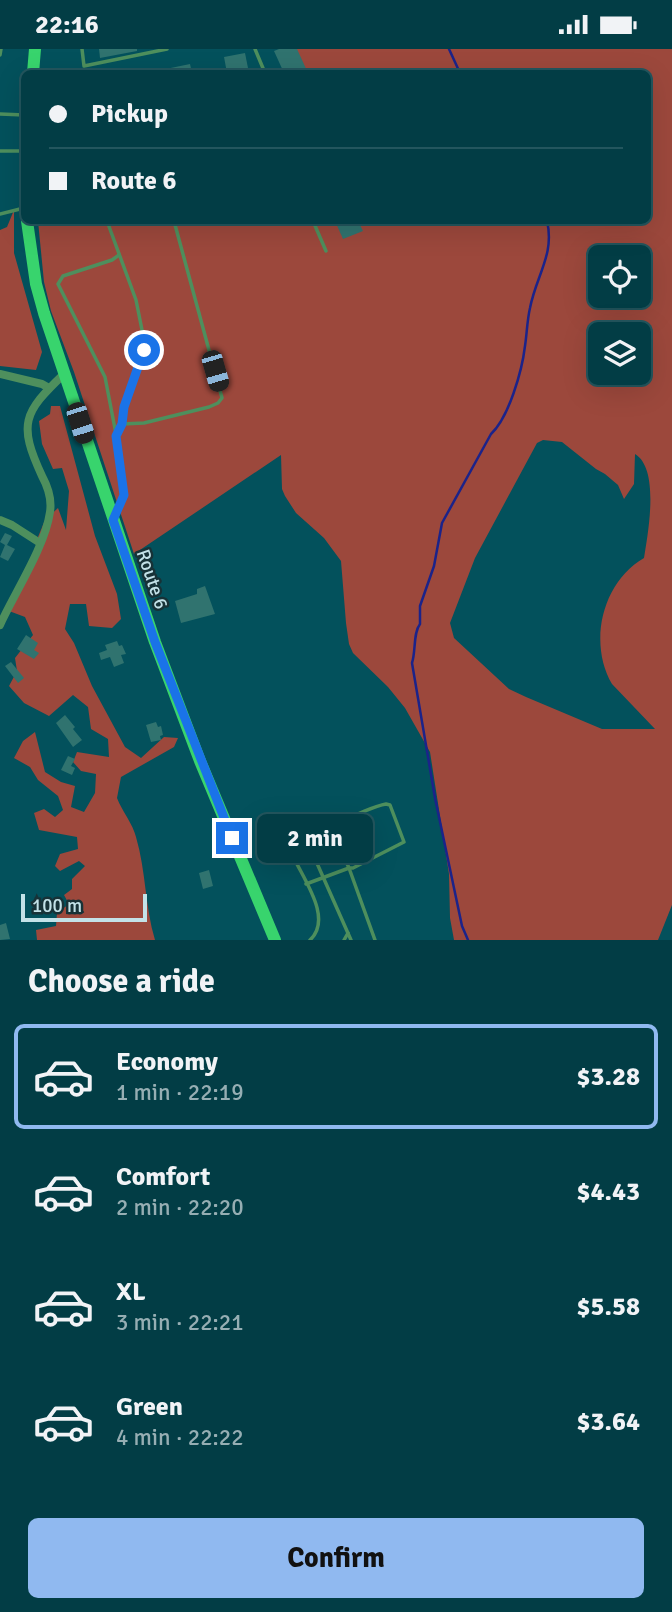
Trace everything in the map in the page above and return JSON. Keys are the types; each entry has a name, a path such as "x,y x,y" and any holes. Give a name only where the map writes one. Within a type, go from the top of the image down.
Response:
{"main road":[{"path":"33,70 35,49"},
{"name":"Route 6","path":"27,224 36,283 113,520 185,722 275,940"}],"street":[{"path":"0,374 49,388"},
{"path":"0,625 4,607 40,544 51,502 30,448 27,429 31,410 64,374"},
{"path":"0,520 40,544"}],"lane":[{"path":"0,55 1,49"},
{"path":"82,49 85,66 167,49"},
{"path":"255,49 264,70"},
{"path":"0,114 21,115"},
{"path":"0,151 21,151"},
{"path":"0,214 21,209"},
{"path":"108,224 136,300 145,345 116,436"},
{"path":"122,424 144,423 196,410 218,403 222,398 175,224"},
{"path":"314,224 326,251"},
{"path":"113,520 124,495 112,403 105,377 58,283 63,275 99,265 119,255"},
{"path":"306,884 353,868 404,842 390,805 382,804 331,828 294,854 306,884 318,909 319,925 310,940"},
{"path":"331,828 349,868 375,940"},
{"path":"308,843 351,940"},
{"path":"344,940 348,933"}],"shaded area":[{"path":"283,49 672,49 672,905 658,940 454,940 450,918 449,874 430,752 405,708 353,653 346,623 341,561 324,538 296,513 285,496 282,489 281,455 134,554 51,311 44,282 38,224 651,224 651,70 290,70","holes":["543,440 562,442 618,485 624,499 634,484 635,454 648,473 650,502 644,558 618,582 609,598 603,615 601,650 612,684 655,729 602,729 526,697 509,689 454,638 450,623 475,558 537,443"]},
{"path":"14,210 14,253 42,352 36,370 0,366 0,230 7,227"},
{"path":"51,406 60,406 95,536 117,594 121,619 112,628 89,626 86,604 70,604 65,629 125,747 141,758 164,737 178,738 174,747 121,777 117,798 136,837 155,940 37,940 36,930 56,926 57,913 69,904 64,895 72,889 72,879 85,866 79,861 60,871 55,866 60,854 78,849 77,837 39,830 34,813 44,809 55,817 63,810 58,796 38,780 30,767 14,758 23,741 35,732 45,772 61,782 75,786 71,807 84,812 95,793 96,774 81,771 73,762 77,752 109,757 108,739 91,729 88,707 73,695 49,716 24,703 9,686 17,671 15,658 33,635 25,617 9,611 39,553 38,537 45,520 58,508 66,530 69,491 62,468 53,469 42,444 39,421 50,414"}],"building":[{"path":"99,49 137,49 137,51 100,58"},
{"path":"297,49 307,70 283,70 274,51"},
{"path":"245,53 248,70 226,70 224,57"},
{"path":"190,64 191,70 161,70"},
{"path":"336,224 360,224 363,231 343,239"},
{"path":"5,533 12,536 7,545 15,549 8,561 0,557 5,545 0,542"},
{"path":"205,586 215,614 181,623 175,601 197,594 197,589"},
{"path":"26,635 38,643 34,650 39,653 34,659 17,649"},
{"path":"117,641 126,654 121,655 124,663 114,667 110,657 101,660 99,653 107,650 105,645"},
{"path":"11,662 24,678 18,683 5,666"},
{"path":"65,715 82,740 73,747 56,723"},
{"path":"156,722 158,727 161,726 163,735 160,736 161,740 151,742 146,725"},
{"path":"68,756 75,759 71,766 75,768 72,775 61,770"},
{"path":"209,870 213,886 203,889 199,873"},
{"path":"6,923 10,939 0,940 0,925"}],"waterway":[{"path":"449,49 459,70"},
{"path":"468,940 462,926 435,798 412,663 416,632 420,624 420,606 434,566 442,523 503,417 518,380 530,308 547,255 548,224"}],"route":[{"path":"144,350 116,436 124,495 113,520 155,642 232,838"}]}
